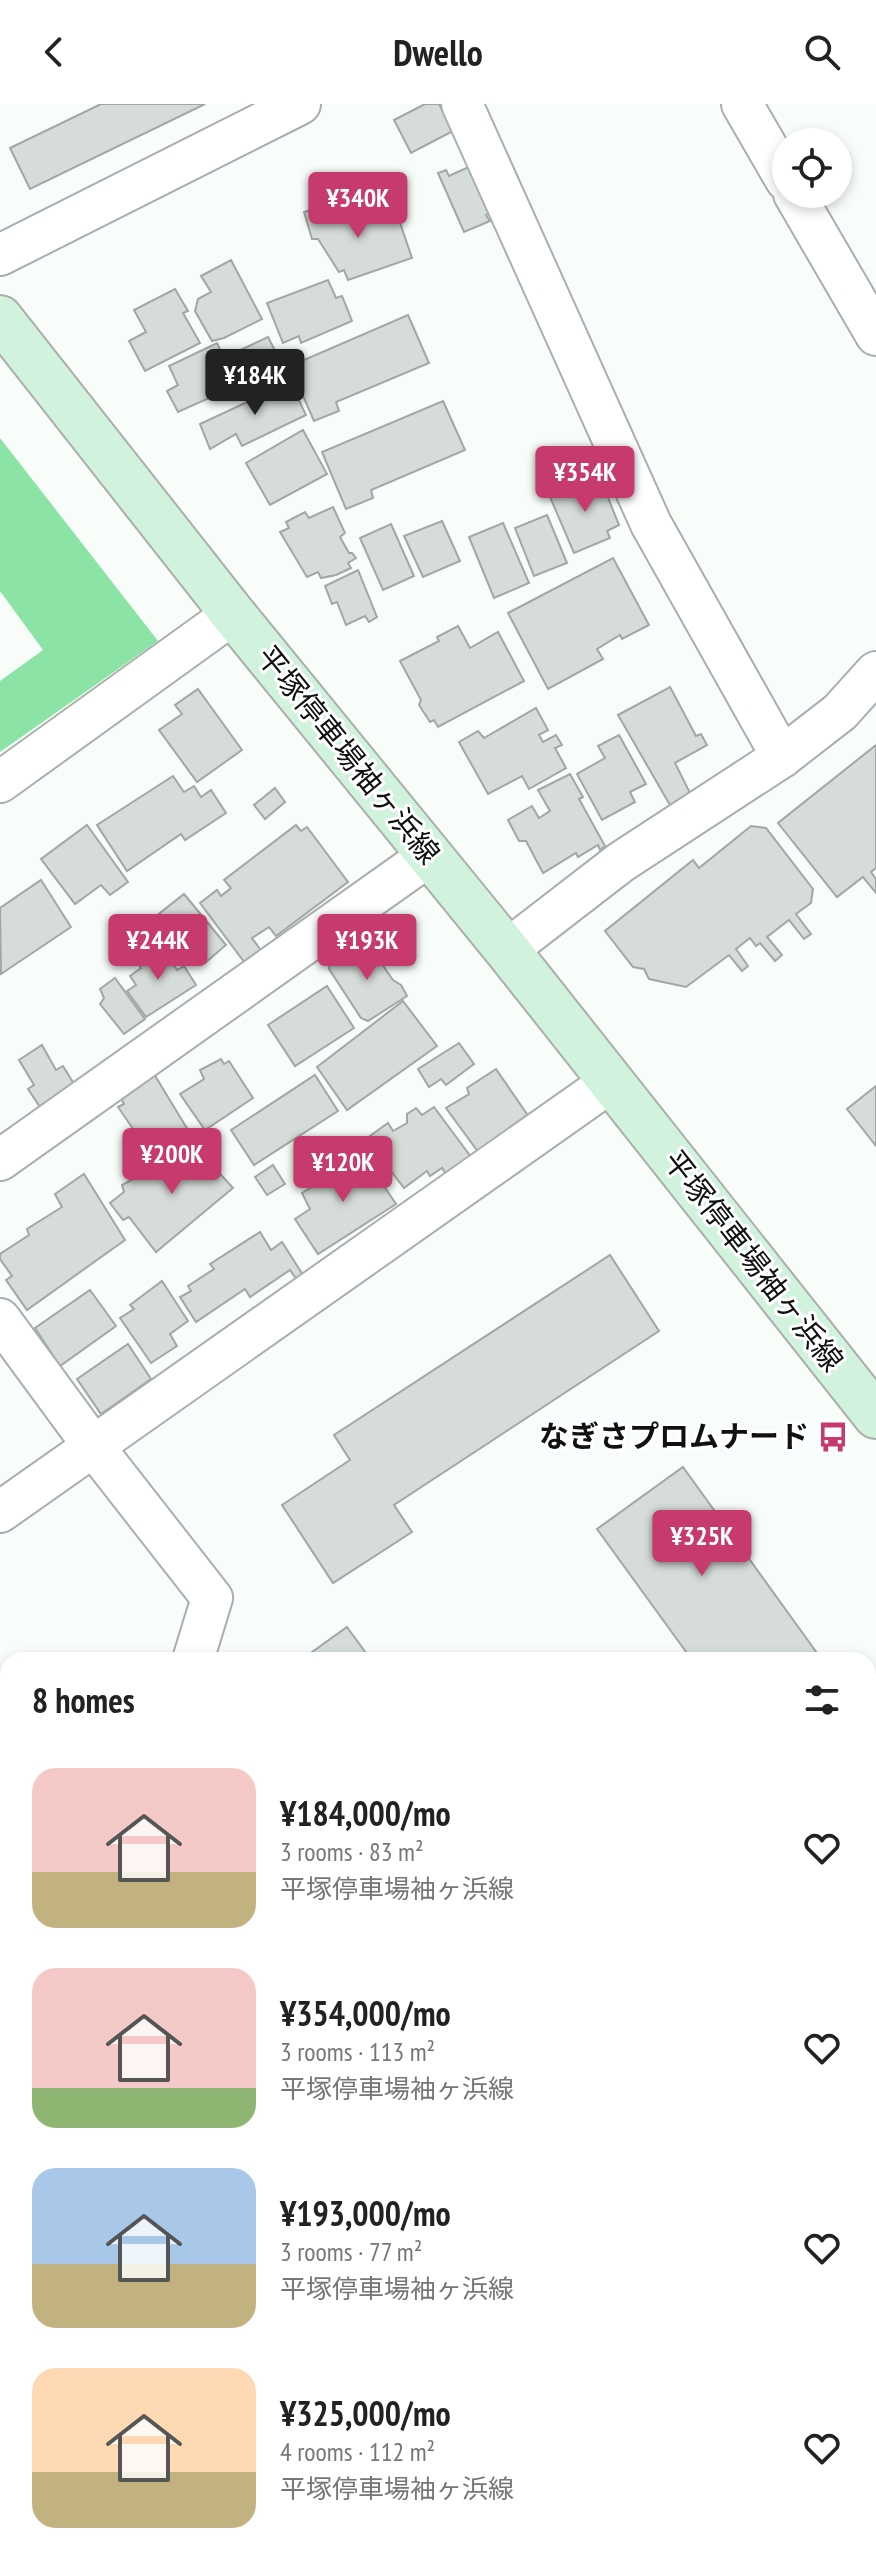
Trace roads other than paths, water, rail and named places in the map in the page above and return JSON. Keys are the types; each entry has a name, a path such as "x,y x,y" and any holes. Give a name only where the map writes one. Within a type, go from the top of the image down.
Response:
{"main road":[{"name":"平塚停車場袖ヶ浜線","path":"0,318 233,614 612,1081 876,1416"}],"street":[{"path":"0,255 300,104"},
{"path":"462,104 651,524 782,757"},
{"path":"742,104 772,156"},
{"path":"802,208 876,335"},
{"path":"0,782 233,614"},
{"path":"507,950 621,862 782,757 840,712 876,672"},
{"path":"0,1160 430,855"},
{"path":"0,1512 612,1081"},
{"path":"0,1319 94,1447 212,1598 195,1652"}],"place":[{"name":"なぎさプロムナード","path":"833,1437"}]}
